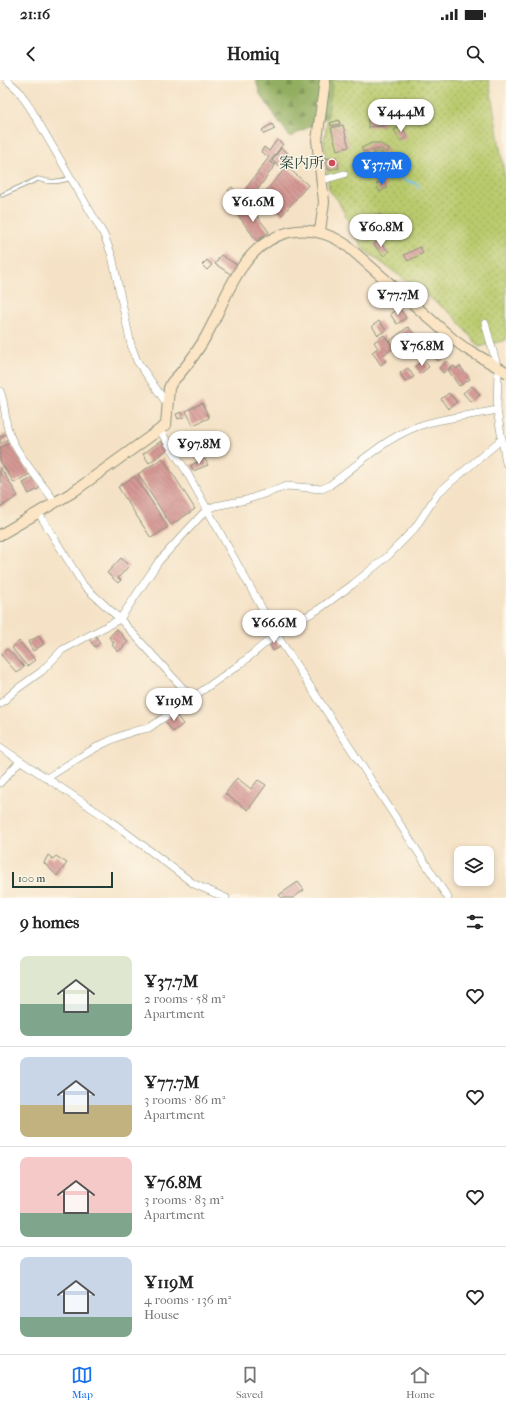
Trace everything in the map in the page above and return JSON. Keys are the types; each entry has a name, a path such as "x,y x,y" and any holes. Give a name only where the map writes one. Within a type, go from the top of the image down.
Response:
{"street":[{"path":"7,80 22,96 71,178 110,248 131,345 137,361 167,404"},
{"path":"320,231 324,202 323,180 317,140 325,80"},
{"path":"323,180 344,174"},
{"path":"0,536 73,492 166,425 169,388 172,382 202,343 242,267 263,244 280,234 298,230 320,231 331,235 345,244 454,340 502,370"},
{"path":"485,323 502,370 497,410 506,463"},
{"path":"0,391 6,410 8,432 55,502"},
{"path":"0,704 17,688 42,671 62,650 120,618 159,561 207,509 246,500 287,486 322,489 330,485 389,441 411,429 431,423 497,410"},
{"path":"159,429 185,469 276,634 448,898"},
{"path":"46,778 103,744 137,729 149,728 243,662 276,634 319,609 388,556 415,528 438,493 502,440"},
{"path":"38,512 84,586 120,618 191,698"},
{"path":"0,747 108,819 194,884 226,898"},
{"path":"0,783 20,761"}],"lane":[{"path":"2,195 38,179 49,182 60,182 71,178"}],"green space":[{"path":"256,80 361,80 358,101 290,137 260,94"},
{"path":"333,80 489,80 506,185 506,340 479,347 453,315 363,249 337,199 329,190 324,141"}],"building":[{"path":"383,117 383,126 368,127 368,118"},
{"path":"339,120 340,124 331,126 330,123"},
{"path":"272,124 275,129 264,134 262,130"},
{"path":"343,125 349,147 337,150 331,128"},
{"path":"402,126 407,137 400,141 394,130"},
{"path":"277,140 283,144 270,162 275,165 253,196 245,190 269,157 261,152 264,147 269,151"},
{"path":"372,143 379,143 389,149 387,153 380,149 363,152 361,148"},
{"path":"281,148 288,153 279,166 272,161"},
{"path":"374,152 382,152 382,157 374,157"},
{"name":"案内所","path":"336,157 339,168 328,170 325,159"},
{"path":"287,167 308,185 282,215 260,197"},
{"path":"384,181 387,188 380,192 376,184"},
{"path":"232,187 237,192 232,196 228,190"},
{"path":"243,195 248,203 242,207 237,199"},
{"path":"249,205 269,232 257,241 237,214"},
{"path":"380,214 386,226 380,230 373,218"},
{"path":"367,218 373,229 366,232 361,221"},
{"path":"378,240 389,252 384,256 374,245"},
{"path":"420,247 423,253 408,261 404,255"},
{"path":"221,255 237,265 232,275 215,264"},
{"path":"207,260 212,265 207,270 202,265"},
{"path":"399,308 406,318 397,324 390,314"},
{"path":"379,321 386,330 378,335 372,326"},
{"path":"408,327 418,338 399,352 390,341"},
{"path":"384,335 393,348 382,356 386,361 381,365 372,352 378,348 374,342"},
{"path":"440,345 447,355 438,361 431,351"},
{"path":"424,360 429,367 420,374 415,366"},
{"path":"447,361 451,366 443,373 439,368"},
{"path":"454,366 456,369 460,366 470,379 459,386 448,370"},
{"path":"408,368 414,377 405,382 400,373"},
{"path":"472,386 480,395 471,402 463,393"},
{"path":"449,393 457,402 448,409 441,399"},
{"path":"202,403 209,418 193,425 186,411"},
{"path":"182,412 184,417 178,419 176,414"},
{"path":"5,434 8,439 0,444 0,437"},
{"path":"161,441 167,450 149,463 143,454"},
{"path":"10,442 30,474 14,483 0,461 0,448"},
{"path":"163,458 195,509 171,525 138,474"},
{"path":"205,459 208,465 193,471 191,465"},
{"path":"0,467 18,496 1,507 0,505"},
{"path":"135,476 168,527 151,538 118,487"},
{"path":"34,477 40,488 29,494 23,483"},
{"path":"121,558 129,566 118,578 121,580 118,583 107,573"},
{"path":"117,629 128,642 118,652 112,645 114,643 109,637"},
{"path":"95,635 100,643 95,647 89,639"},
{"path":"39,636 44,644 33,651 28,642"},
{"path":"275,638 280,647 273,651 268,642"},
{"path":"19,641 35,660 27,666 12,648"},
{"path":"7,649 24,667 17,673 1,655"},
{"path":"174,712 183,724 173,732 164,720"},
{"path":"237,778 251,789 258,780 266,785 248,810 225,794"},
{"path":"48,855 53,859 56,856 67,863 57,876 44,863"},
{"path":"298,882 304,890 293,898 282,898 279,895"}],"waterway":[{"path":"400,176 404,180 417,184 419,188"}],"place":[{"name":"案内所","path":"332,163"}]}
